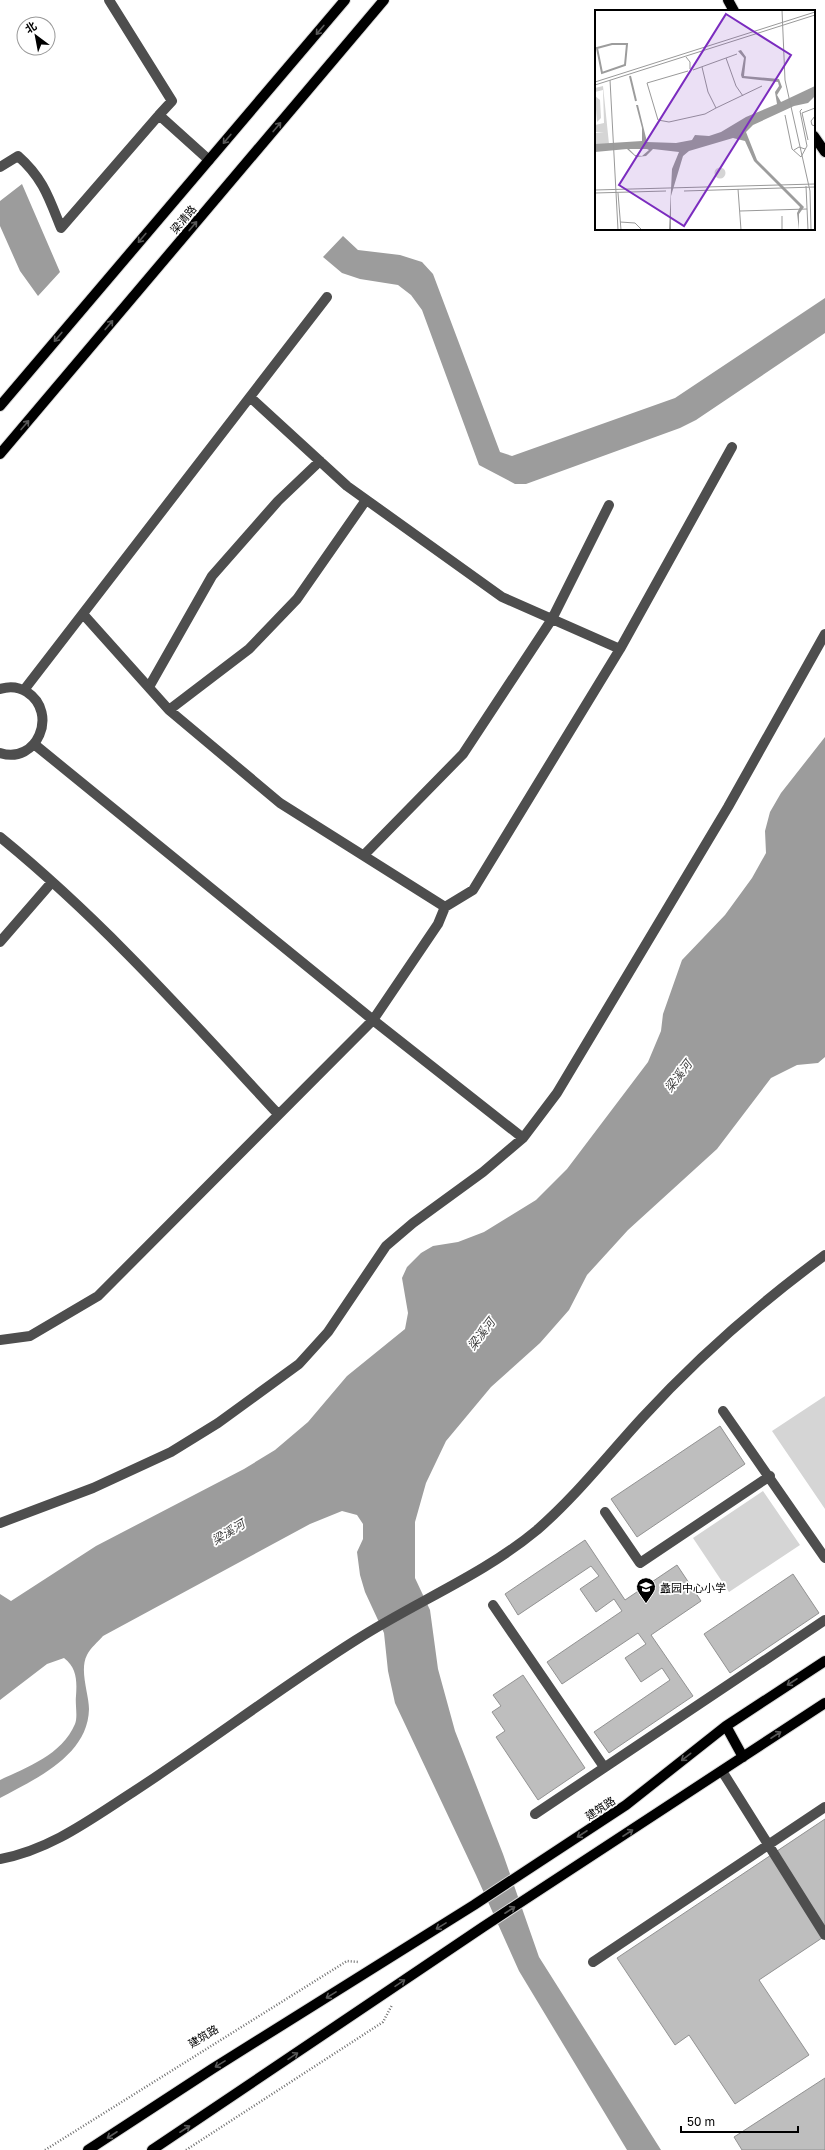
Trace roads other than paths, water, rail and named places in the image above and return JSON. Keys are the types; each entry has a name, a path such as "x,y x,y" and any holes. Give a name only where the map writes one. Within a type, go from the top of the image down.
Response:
{"main road":[{"name":"梁清路","path":"0,406 345,0"},
{"name":"梁清路","path":"0,454 384,0"},
{"path":"728,0 733,10"},
{"path":"815,137 825,152"},
{"name":"建筑路","path":"88,2150 212,2069 474,1905 626,1805 726,1726 825,1661"},
{"path":"152,2150 483,1927 825,1703"},
{"path":"726,1726 744,1757"}],"street":[{"path":"0,167 18,156 33,169 47,193 61,228 172,101 109,0"},
{"path":"159,115 209,160"},
{"path":"24,690 327,297"},
{"path":"250,397 348,486 502,597 620,648"},
{"path":"0,1340 30,1336 98,1296 373,1020 438,924 445,907 473,890 620,648 732,447"},
{"path":"149,687 212,576 278,501 320,461"},
{"path":"169,710 249,649 297,600 366,500"},
{"path":"364,855 463,754 552,619 609,505"},
{"path":"83,614 169,710 280,803 445,907"},
{"path":"0,1522 93,1488 171,1452 218,1423 299,1364 328,1332 386,1246 413,1223 483,1172 523,1138 557,1093 728,807 825,634"},
{"path":"0,689 14,687 24,690 32,696 39,704 43,714 44,724 41,734 34,744 25,751 14,754 0,753"},
{"path":"34,744 373,1020 523,1138"},
{"path":"0,837 52,882 148,973 278,1114"},
{"path":"0,942 52,882"},
{"path":"0,1859 64,1837 195,1751 356,1640 445,1588 492,1563 536,1530 590,1479 642,1417 684,1375 789,1282 825,1255"},
{"path":"723,1411 770,1476 825,1558"},
{"path":"604,1512 640,1563 770,1476"},
{"path":"493,1605 604,1767"},
{"path":"535,1814 825,1620"},
{"path":"722,1771 825,1935"},
{"path":"593,1962 825,1807"}],"water":[{"path":"22,184 60,272 38,296 20,271 0,226 0,201"},
{"path":"343,236 358,250 400,255 422,262 433,274 500,452 512,456 675,398 825,298 825,333 696,420 680,428 526,484 515,484 479,465 422,310 411,295 398,285 360,279 342,273 323,257"},
{"name":"梁溪河","path":"825,737 825,1057 818,1063 797,1065 771,1078 717,1149 628,1230 587,1275 569,1310 540,1343 491,1387 446,1441 426,1483 415,1522 415,1578 430,1610 438,1669 455,1731 503,1854 539,1957 661,2150 627,2150 519,1971 476,1875 395,1703 388,1671 384,1633 365,1592 360,1575 357,1552 363,1539 363,1524 357,1515 342,1511 310,1524 103,1636 90,1650 85,1661 84,1675 89,1709 86,1726 80,1740 70,1753 57,1764 29,1783 0,1798 0,1780 43,1759 62,1744 69,1735 76,1721 76,1685 74,1670 64,1658 47,1664 0,1700 0,1594 11,1601 96,1546 244,1469 275,1450 308,1422 347,1376 405,1329 408,1313 402,1278 407,1267 421,1253 433,1246 458,1242 484,1232 536,1200 567,1169 648,1062 661,1031 663,1014 682,960 725,915 752,878 766,853 765,831 770,812 781,793"}],"place":[{"name":"蠡园中心小学","path":"646,1604"}]}
